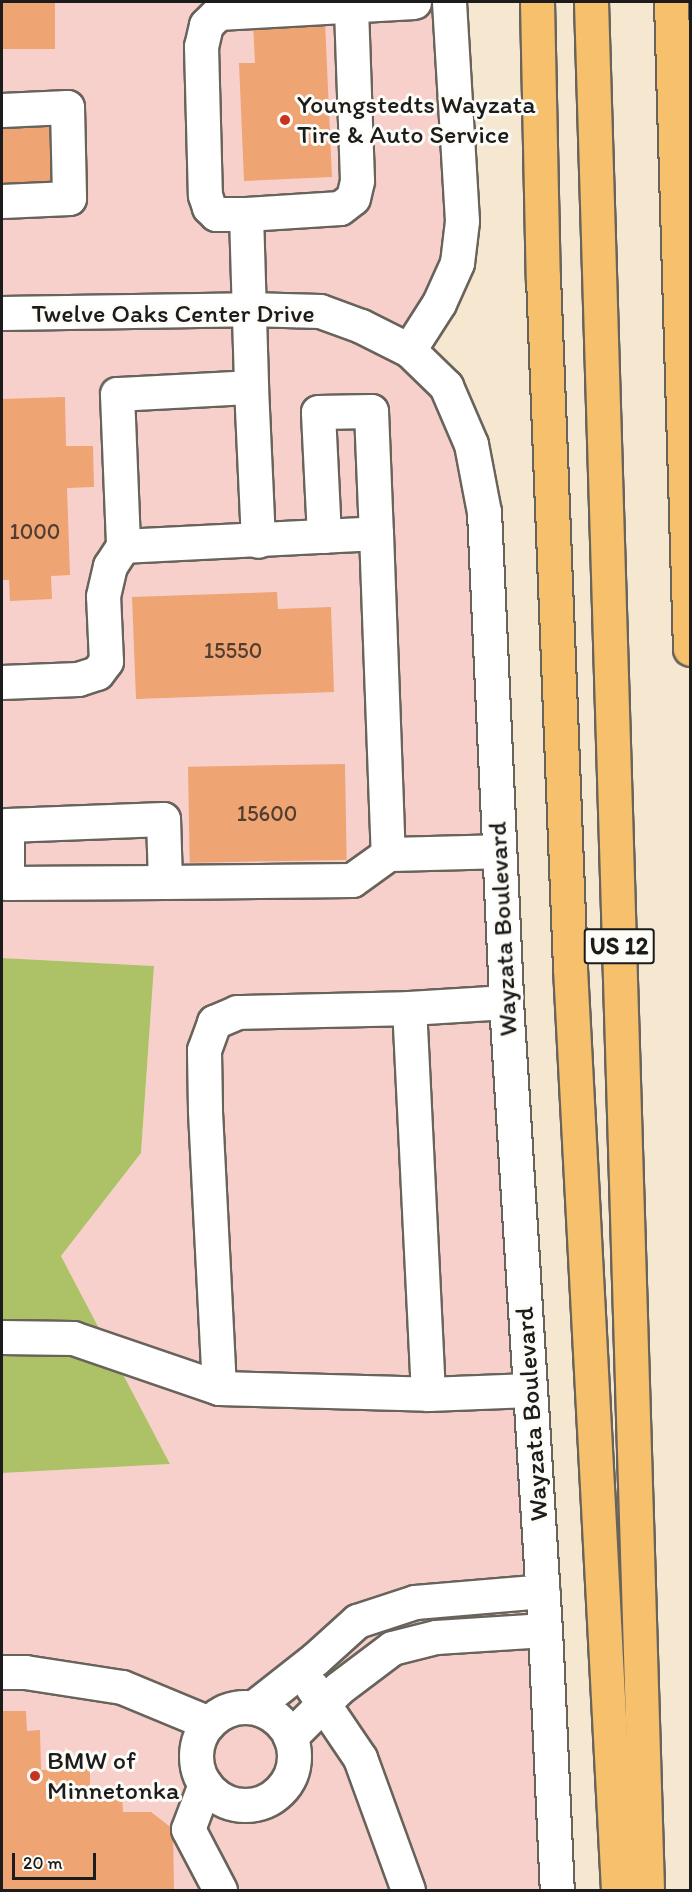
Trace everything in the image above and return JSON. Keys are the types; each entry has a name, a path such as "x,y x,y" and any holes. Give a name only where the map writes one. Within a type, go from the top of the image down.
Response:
{"highway":[{"path":"520,2 543,277"},
{"path":"537,2 543,277 570,968 618,1890"},
{"name":"US 12","path":"591,2 647,1890"},
{"path":"671,2 690,649"}],"street":[{"path":"351,5 357,180 353,198 340,208 216,214 209,207 205,195 201,46 206,25 218,13 351,5 414,2"},
{"path":"410,350 439,303 457,262 462,221 449,2"},
{"path":"2,110 67,107 69,198 2,201"},
{"path":"246,214 258,541"},
{"name":"Twelve Oaks Center Drive","path":"2,313 248,309 320,311 361,326 410,350"},
{"name":"Wayzata Boulevard","path":"410,350 446,386 471,444 484,512 506,1002 543,1591 557,1890"},
{"path":"2,682 78,679 97,673 106,661 104,596 110,566 123,546 117,394 251,387"},
{"path":"324,536 318,412 371,411 388,854"},
{"path":"123,546 258,541 376,533"},
{"path":"165,882 163,819 7,825 7,883 165,882 352,880 388,854 499,851"},
{"path":"219,1388 204,1050 214,1022 237,1012 409,1008 506,1002"},
{"path":"409,1008 428,1394"},
{"path":"2,1337 73,1338 219,1388 428,1394 530,1390"},
{"path":"254,1707 302,1670 357,1621 415,1602 543,1591"},
{"path":"290,1737 322,1705 392,1648 436,1637 545,1630"},
{"path":"302,1670 322,1705 360,1758 408,1890"},
{"path":"2,1672 25,1672 122,1687 209,1723"},
{"path":"237,1707 254,1707 270,1713 282,1723 290,1737 293,1752 292,1768 286,1782 275,1794 261,1802 246,1804 231,1802 216,1796 205,1784 198,1770 196,1753 199,1737 209,1723 221,1713 237,1707"},
{"path":"205,1784 188,1829 220,1890"}],"shaded area":[{"path":"2,2 449,2 462,221 410,350 471,444 557,1890 2,1890 2,1473 170,1464 61,1256 141,1153 154,966 2,958"}],"green space":[{"path":"2,958 154,966 141,1153 61,1256 170,1464 2,1473"}],"building":[{"path":"2,2 55,2 55,49 2,49"},
{"name":"Youngstedts Wayzata Tire & Auto Service","path":"325,22 332,177 244,181 239,63 255,63 253,25"},
{"path":"56,120 57,182 3,183 2,121"},
{"path":"65,397 66,446 93,446 94,487 67,488 70,575 51,576 52,599 10,601 9,580 2,580 2,399"},
{"path":"277,592 278,609 331,607 334,692 136,699 132,597"},
{"path":"345,764 347,860 190,863 188,767"},
{"path":"2,1711 26,1711 27,1731 40,1730 41,1770 90,1769 90,1795 122,1794 123,1812 151,1812 173,1829 174,1890 2,1890"}],"place":[{"name":"Youngstedts Wayzata Tire & Auto Service","path":"285,120"},
{"name":"BMW of Minnetonka","path":"35,1776"}]}
